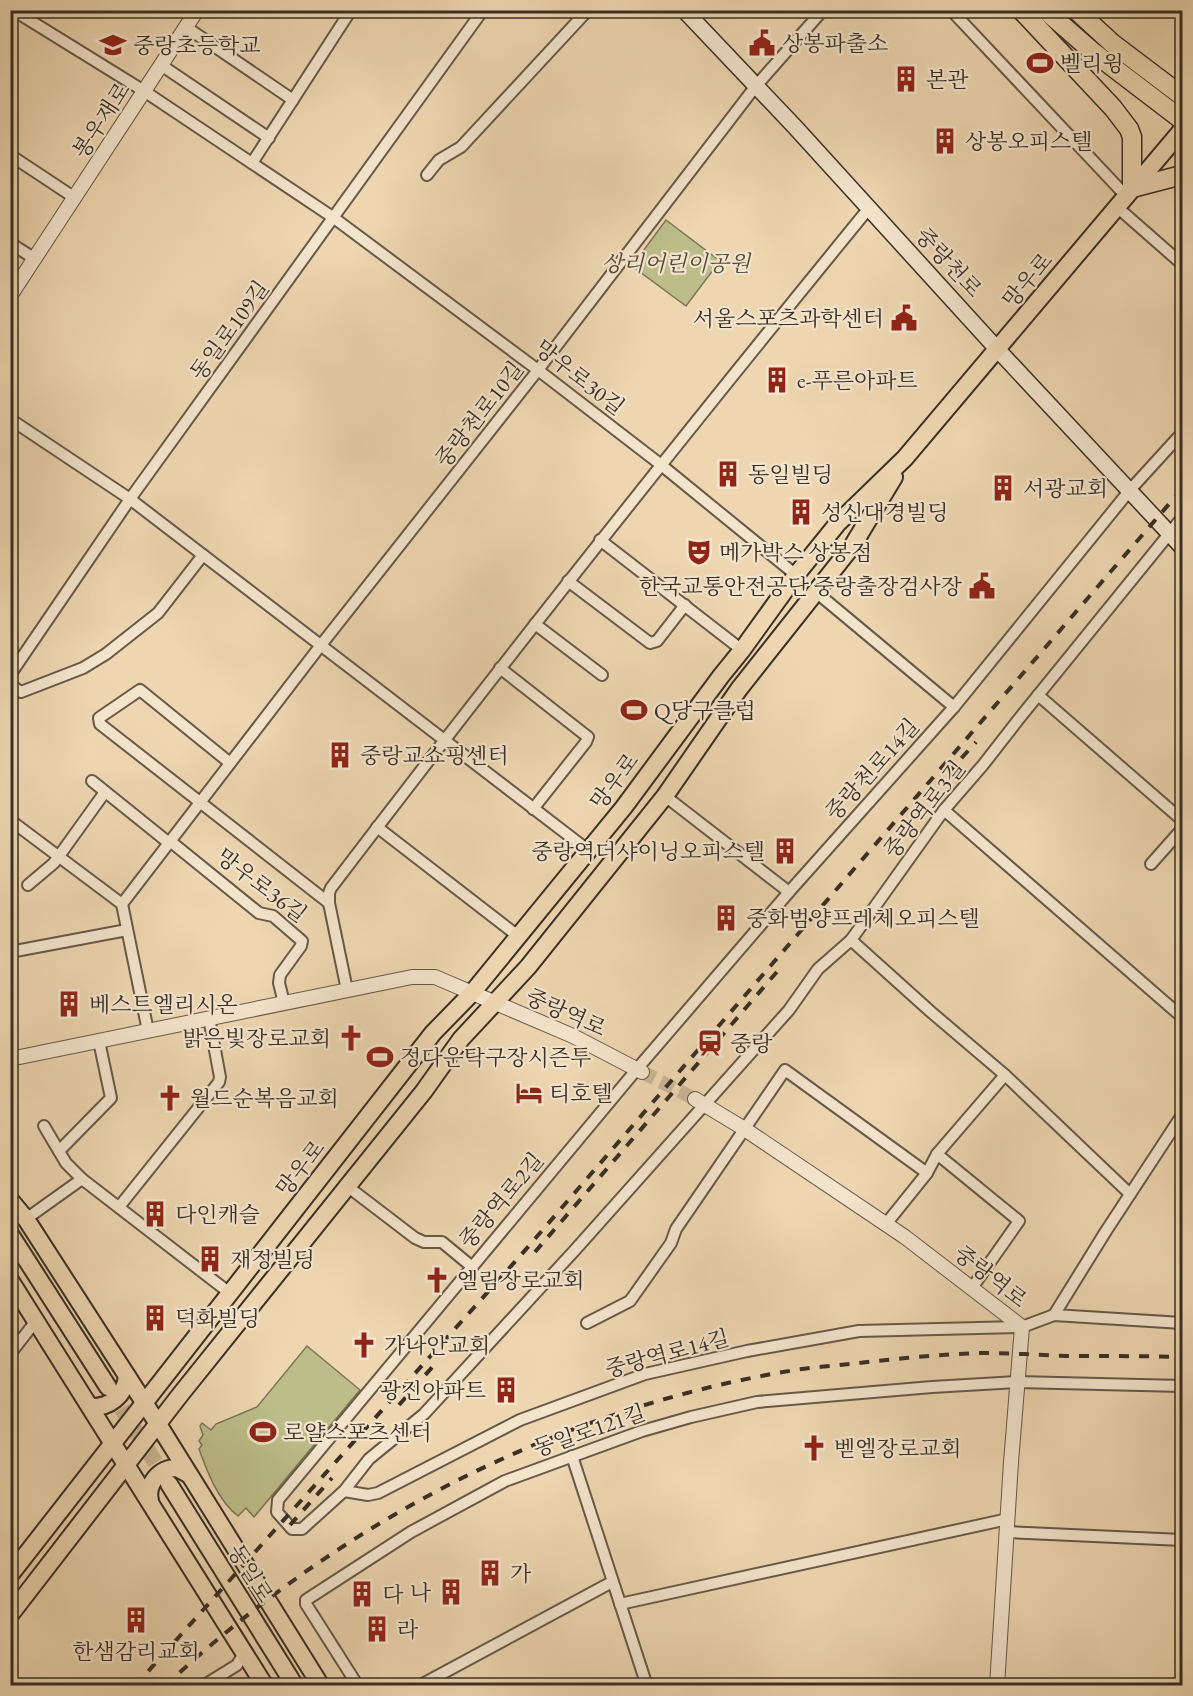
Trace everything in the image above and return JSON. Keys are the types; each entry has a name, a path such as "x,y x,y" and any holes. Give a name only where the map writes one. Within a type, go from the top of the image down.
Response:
{"highway":[{"path":"1021,10 1113,108 1129,129 1132,137 1125,197 1165,180 1181,176"},
{"path":"1045,10 1182,127"},
{"path":"1076,10 1112,43 1182,96"}],"main road":[{"name":"중랑천로","path":"684,10 795,127 998,350 1182,547"},
{"name":"망우로","path":"113,1445 433,1033 472,993 624,807 742,650 795,575 838,523 905,458 998,350 1182,127"},
{"name":"망우로","path":"10,1615 180,1395 424,1091 461,1039 528,967 665,796 739,689 853,545 905,458"},
{"path":"10,1200 26,1219 158,1424 321,1686"},
{"path":"10,1234 108,1387"},
{"path":"10,1280 265,1686"},
{"path":"90,1407 104,1406 118,1397 126,1385 127,1377"},
{"path":"10,1575 113,1445"},
{"path":"150,1501 148,1492 150,1485 165,1471 177,1468 188,1474"},
{"name":"동일로","path":"169,1484 296,1686"}],"street":[{"name":"망우로30길","path":"13,10 144,91 334,218 660,464 795,575"},
{"name":"봉우재로","path":"10,297 197,10"},
{"path":"252,163 351,10"},
{"name":"동일로109길","path":"10,675 130,499 483,10"},
{"path":"427,175 439,160 461,147 588,10"},
{"path":"755,87 823,10"},
{"path":"951,10 1125,197 1182,264"},
{"path":"186,27 293,100"},
{"path":"161,65 269,138"},
{"name":"중랑천로10길","path":"122,904 755,87"},
{"path":"10,155 75,198"},
{"path":"347,990 329,903 331,888 660,464 868,208"},
{"path":"10,243 35,259"},
{"path":"10,419 130,499 589,851"},
{"name":"중랑천로14길","path":"639,1071 789,892 954,707 1130,490 1182,433"},
{"name":"중랑역로3길","path":"700,1101 789,1010 818,969 851,940 945,810 1182,518"},
{"path":"600,540 742,650"},
{"path":"10,685 21,692 57,679 103,657 158,613 203,555"},
{"path":"568,581 650,643 657,641 685,605"},
{"path":"816,592 954,707"},
{"path":"535,624 602,675"},
{"path":"500,668 587,736 586,742 533,809"},
{"path":"230,763 141,691 135,692 99,718 100,724 329,903"},
{"path":"1038,695 1182,820"},
{"path":"92,781 170,842"},
{"path":"28,885 52,864 105,792"},
{"path":"665,796 789,892"},
{"path":"945,810 1182,1017"},
{"path":"10,820 122,904 148,1031"},
{"path":"377,827 518,936"},
{"path":"1151,864 1182,829"},
{"name":"망우로36길","path":"170,842 260,913 273,916 302,940 301,946 280,975 284,1003"},
{"path":"10,952 127,930"},
{"path":"851,940 1005,1075 1130,1194"},
{"path":"10,1059 412,977 435,977 472,993"},
{"name":"중랑역로","path":"472,993 573,1036 639,1071"},
{"path":"119,1207 219,1082 209,1018"},
{"path":"59,1151 111,1098 99,1041"},
{"path":"587,1323 630,1301 671,1243 676,1229 743,1128 785,1070 927,1173"},
{"name":"중랑역로2길","path":"639,1071 471,1266 278,1500 277,1512 292,1529 302,1529 344,1491 369,1459 424,1414 575,1250 700,1101"},
{"path":"886,1224 927,1173 937,1154 1005,1075"},
{"name":"중랑역로","path":"700,1101 886,1224 1022,1327 997,1686"},
{"path":"1182,1115 1054,1315 1182,1323"},
{"path":"44,1126 71,1168 82,1179 231,1294"},
{"path":"937,1154 1019,1221 972,1287"},
{"path":"26,1219 82,1179"},
{"path":"348,1186 415,1238 424,1242 442,1242 471,1266"},
{"name":"중랑역로14길","path":"344,1491 368,1495 378,1493 520,1420 645,1374 859,1331 1022,1327 1054,1315"},
{"path":"10,1354 36,1321"},
{"name":"동일로121길","path":"358,1686 306,1604 306,1600 411,1532 506,1481 572,1456 642,1431 757,1402 1017,1382 1182,1386"},
{"path":"572,1456 647,1686"},
{"path":"620,1604 1007,1525 1182,1540"},
{"path":"419,1686 612,1582"},
{"path":"203,1686 237,1665 244,1653"}],"green space":[{"name":"상리어린이공원","path":"666,220 720,261 686,306 632,266"},
{"name":"로얄스포츠센터","path":"307,1346 360,1390 254,1517 246,1508 238,1516 219,1494 206,1467 199,1449 202,1445 199,1441 203,1435 200,1426 202,1423 211,1430 216,1424 257,1407"}],"tunnel":[{"path":"642,1072 695,1099"},
{"path":"109,1388 168,1483"}],"railway":[{"path":"135,1686 521,1255 1182,489"},
{"path":"948,773 976,742"},
{"path":"535,1252 782,966"},
{"path":"165,1686 233,1627 304,1572 379,1524 457,1481 537,1444 621,1413 707,1388 795,1370 950,1354 1182,1357"},
{"path":"399,1405 435,1364"},
{"path":"290,1525 332,1478"}],"place":[{"name":"상봉파출소","path":"762,43"},
{"name":"중랑초등학교","path":"113,45"},
{"name":"벨리윙","path":"1040,63"},
{"name":"본관","path":"906,79"},
{"name":"상봉오피스텔","path":"945,141"},
{"name":"서울스포츠과학센터","path":"904,318"},
{"name":"e-푸른아파트","path":"777,380"},
{"name":"동일빌딩","path":"728,474"},
{"name":"서광교회","path":"1003,488"},
{"name":"성신대경빌딩","path":"801,512"},
{"name":"메가박스 상봉점","path":"699,552"},
{"name":"한국교통안전공단 중랑출장검사장","path":"982,586"},
{"name":"Q당구클럽","path":"634,710"},
{"name":"중랑교쇼핑센터","path":"340,755"},
{"name":"중랑역더샤이닝오피스텔","path":"785,851"},
{"name":"중화범양프레체오피스텔","path":"726,918"},
{"name":"베스트엘리시온","path":"69,1004"},
{"name":"밝은빛장로교회","path":"351,1038"},
{"name":"중랑","path":"710,1043"},
{"name":"정다운탁구장시즌투","path":"380,1057"},
{"name":"티호텔","path":"529,1093"},
{"name":"월드순복음교회","path":"170,1098"},
{"name":"다인캐슬","path":"155,1214"},
{"name":"재정빌딩","path":"210,1259"},
{"name":"엘림장로교회","path":"437,1280"},
{"name":"덕화빌딩","path":"155,1318"},
{"name":"가나안교회","path":"364,1345"},
{"name":"광진아파트","path":"506,1390"},
{"name":"로얄스포츠센터","path":"263,1432"},
{"name":"벧엘장로교회","path":"814,1448"},
{"name":"가","path":"490,1573"},
{"name":"나","path":"451,1592"},
{"name":"다","path":"362,1594"},
{"name":"한샘감리교회","path":"136,1620"},
{"name":"라","path":"377,1629"}]}
